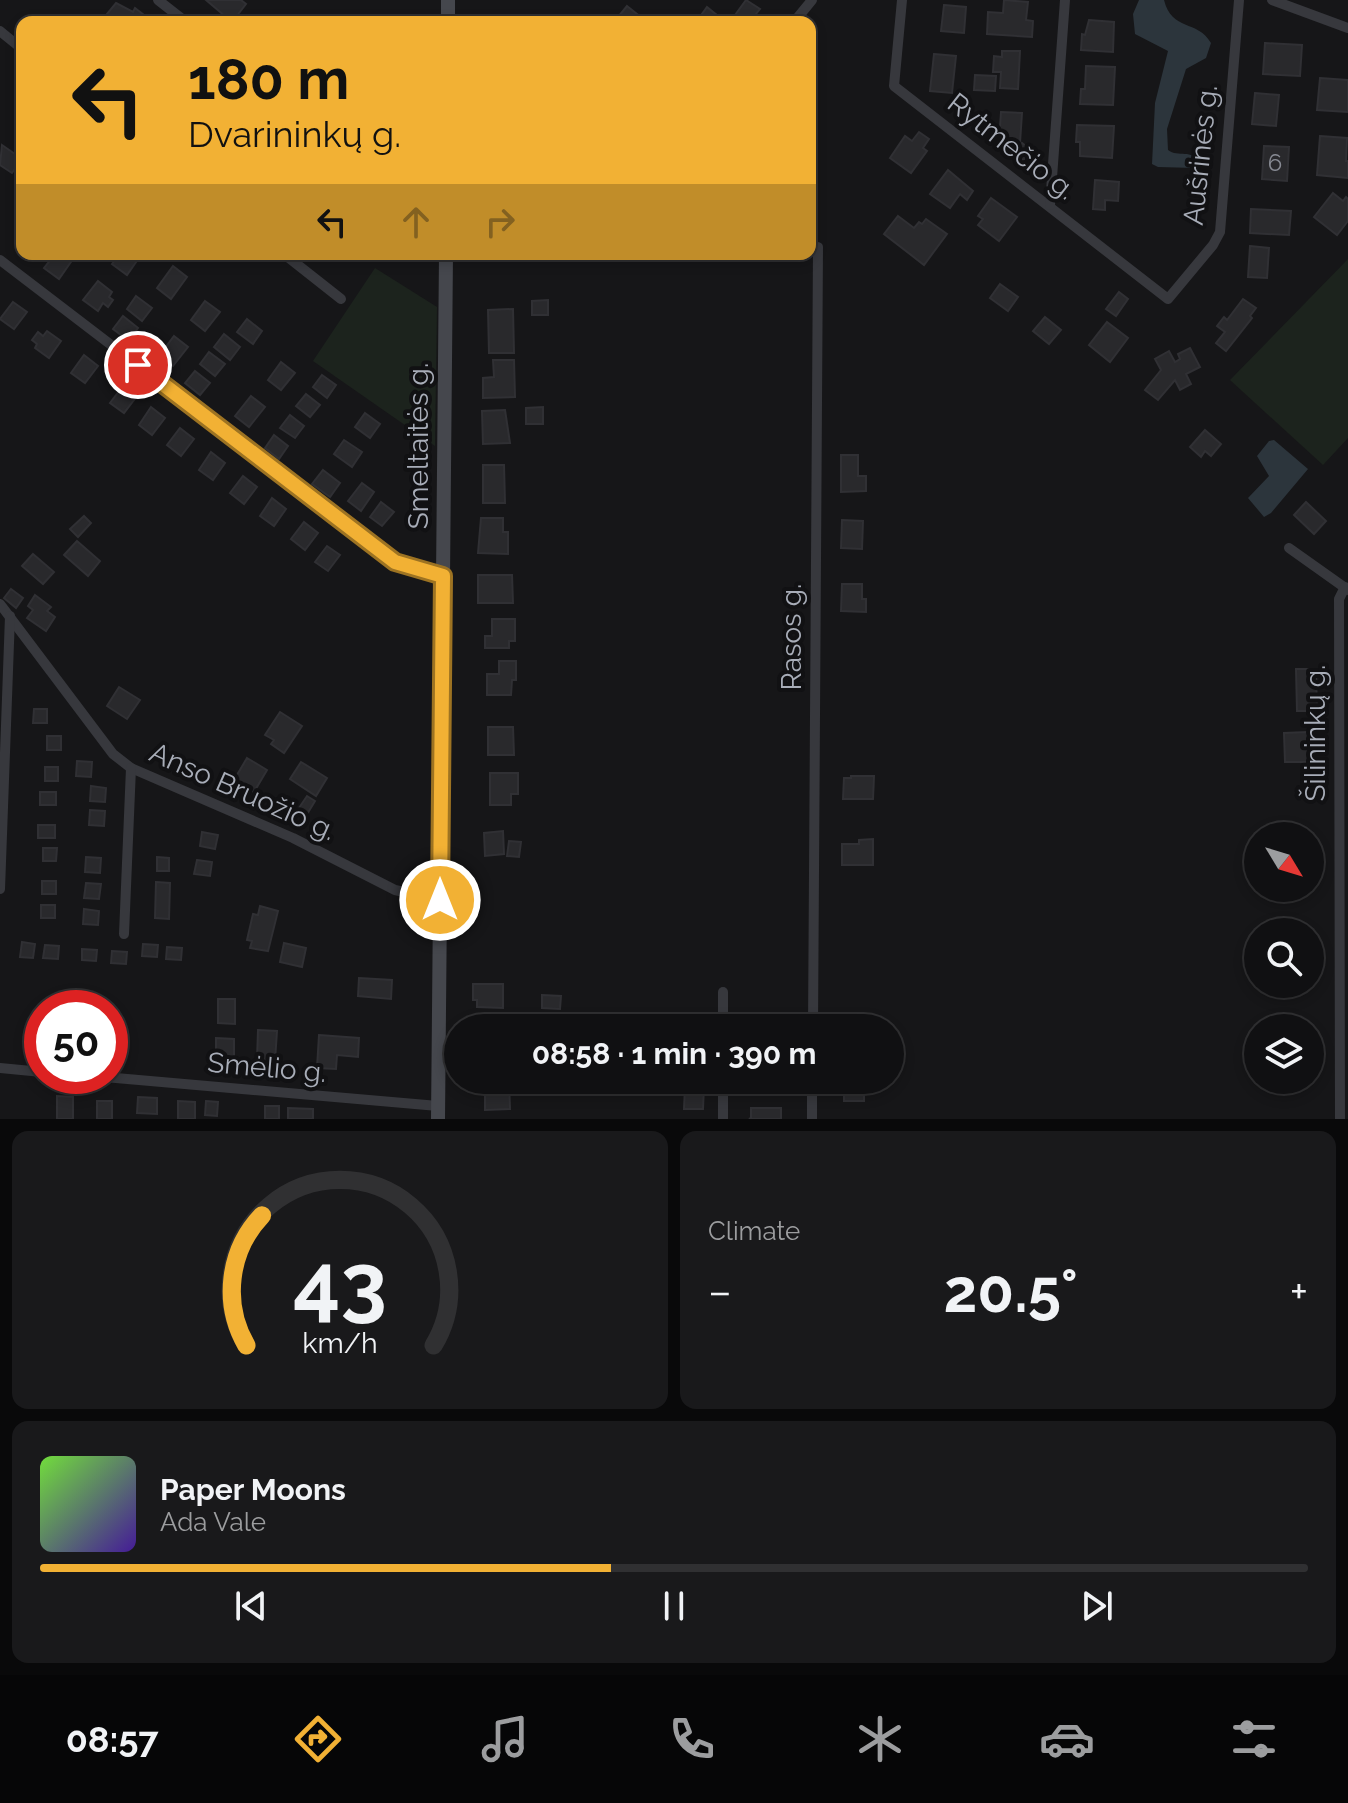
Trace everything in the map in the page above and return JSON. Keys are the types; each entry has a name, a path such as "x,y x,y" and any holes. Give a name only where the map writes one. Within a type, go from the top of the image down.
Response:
{"main road":[{"name":"Smeltaitės g.","path":"438,1112 446,260"}],"street":[{"path":"158,0 178,16"},
{"path":"799,16 812,0"},
{"name":"Rytmečio g.","path":"902,0 894,86 1168,299"},
{"path":"1050,205 1065,0"},
{"name":"Aušrinės g.","path":"1168,299 1213,245 1220,232 1239,0"},
{"path":"1272,0 1348,28"},
{"path":"0,31 16,44"},
{"name":"Rasos g.","path":"813,1014 818,247"},
{"path":"0,260 395,562 443,576"},
{"path":"292,260 341,299"},
{"path":"1289,548 1346,588"},
{"name":"Šilininkų g.","path":"1340,1119 1339,599 1346,588"},
{"name":"Anso Bruožio g.","path":"0,604 113,754 131,768 293,838 395,890 440,900"},
{"path":"0,889 10,616"},
{"path":"124,934 131,768"},
{"path":"723,992 723,1014"},
{"path":"0,1068 24,1070"},
{"name":"Smėlio g.","path":"128,1080 438,1112"},
{"path":"723,1094 723,1119"},
{"path":"812,1094 812,1119"}],"shaded area":[{"path":"1139,0 1164,0 1173,17 1199,31 1211,43 1206,58 1186,69 1167,129 1168,150 1196,158 1198,163 1195,168 1158,167 1152,164 1155,103 1168,51 1135,34 1133,14"},
{"path":"1348,259 1348,438 1323,465 1230,380"},
{"path":"375,268 437,307 435,446 313,361"},
{"path":"1274,440 1308,469 1271,513 1264,517 1248,498 1269,476 1257,456 1269,441"}],"building":[{"path":"206,0 241,0 246,4 237,16 225,16"},
{"path":"746,0 760,9 756,14 758,16 734,16"},
{"path":"1004,0 1028,2 1026,20 1033,21 1032,37 987,34 988,12 1003,13"},
{"path":"116,3 133,12 135,8 145,16 105,16"},
{"path":"944,5 966,7 964,33 941,31"},
{"path":"627,6 640,16 619,16"},
{"path":"707,7 718,16 700,16"},
{"path":"1089,20 1114,22 1113,52 1081,50 1082,34 1085,35"},
{"path":"1265,43 1302,45 1300,76 1263,74"},
{"path":"1002,51 1020,51 1018,89 1000,88 1001,72 993,72 994,56 1002,57"},
{"path":"934,54 956,56 952,93 930,91"},
{"path":"1086,66 1115,67 1113,105 1080,104 1081,89 1085,89"},
{"path":"975,75 996,76 995,91 974,90"},
{"path":"1320,78 1348,80 1348,112 1317,110"},
{"path":"1255,93 1279,95 1276,126 1252,124"},
{"path":"1001,112 1022,113 1020,143 999,142"},
{"path":"1077,125 1114,126 1112,158 1080,156 1080,142 1076,142"},
{"path":"919,132 929,139 923,148 927,151 911,173 890,158 905,136 912,141"},
{"path":"1320,136 1347,138 1348,178 1317,175"},
{"path":"1022,143 1032,151 1024,161 1014,154"},
{"path":"2,145 16,155 16,167 12,173 0,165"},
{"path":"1264,146 1289,147 1287,181 1262,179"},
{"path":"948,170 973,191 967,200 960,194 950,208 930,194"},
{"path":"1095,180 1119,182 1118,201 1105,200 1105,210 1093,209"},
{"path":"1333,193 1343,201 1346,197 1348,199 1348,221 1337,235 1314,217"},
{"path":"991,198 1017,217 999,241 978,225 983,219 978,216"},
{"path":"1251,209 1291,211 1289,235 1250,233"},
{"path":"898,216 914,228 926,219 947,234 924,265 884,234"},
{"path":"1250,246 1269,248 1267,278 1248,277"},
{"path":"50,260 72,260 59,279 44,268"},
{"path":"115,260 138,260 127,275 112,264"},
{"path":"173,266 187,277 171,299 157,288"},
{"path":"98,281 112,292 109,297 113,300 108,307 103,303 98,311 83,300"},
{"path":"1000,284 1018,297 1008,311 990,298"},
{"path":"1119,292 1128,299 1116,316 1106,309"},
{"path":"136,296 152,308 142,321 127,309"},
{"path":"1243,299 1256,308 1250,316 1252,318 1226,351 1216,343 1225,332 1217,326 1224,317 1227,320"},
{"path":"548,300 548,315 532,315 532,301"},
{"path":"205,301 220,312 205,331 191,320"},
{"path":"13,302 27,312 14,329 0,319"},
{"path":"513,309 514,353 489,353 488,310"},
{"path":"123,316 138,328 129,341 113,329"},
{"path":"1045,317 1061,330 1049,344 1033,331"},
{"path":"247,319 262,331 253,344 237,332"},
{"path":"1107,322 1128,338 1110,362 1089,345"},
{"path":"47,331 61,341 49,358 35,348 37,344 32,340 38,332 43,336"},
{"path":"224,334 240,347 230,360 214,347"},
{"path":"174,336 188,347 173,366 159,356"},
{"path":"1190,348 1200,367 1186,374 1191,384 1180,390 1175,380 1158,400 1145,390 1161,370 1155,359 1169,351 1175,362 1180,359 1178,354"},
{"path":"209,352 225,364 215,376 200,364"},
{"path":"84,355 98,366 85,383 71,373"},
{"path":"493,360 514,360 515,397 483,398 483,378 494,377"},
{"path":"281,362 295,373 281,390 268,380"},
{"path":"195,371 210,383 200,395 185,383"},
{"path":"322,375 336,385 327,398 313,387"},
{"path":"123,386 137,396 124,413 110,403"},
{"path":"306,394 320,405 310,417 296,406"},
{"path":"251,396 265,407 249,427 235,416"},
{"path":"151,407 165,418 152,435 139,425"},
{"path":"543,407 543,424 526,424 526,408"},
{"path":"505,410 510,443 483,444 482,411"},
{"path":"365,413 380,424 370,438 355,427"},
{"path":"290,415 304,426 295,438 280,428"},
{"path":"180,428 194,439 181,456 167,445"},
{"path":"1205,430 1221,444 1211,456 1205,451 1201,457 1190,447"},
{"path":"274,435 288,446 279,459 265,448"},
{"path":"344,440 362,452 352,467 334,454"},
{"path":"211,452 225,463 213,480 199,470"},
{"path":"841,455 858,455 858,476 866,476 866,491 841,492"},
{"path":"483,465 504,465 505,503 483,503"},
{"path":"323,470 340,483 330,497 312,484"},
{"path":"243,476 257,487 244,504 230,493"},
{"path":"362,483 374,492 361,511 348,501"},
{"path":"272,498 286,509 274,526 260,516"},
{"path":"381,502 394,512 382,526 370,517"},
{"path":"1306,502 1326,521 1314,534 1294,515"},
{"path":"84,516 91,523 78,537 70,529"},
{"path":"481,518 503,518 503,532 508,532 508,554 478,553"},
{"path":"842,520 863,521 862,549 841,548"},
{"path":"304,522 318,533 305,550 291,539"},
{"path":"77,541 100,561 88,576 64,555"},
{"path":"327,546 340,555 328,571 315,562"},
{"path":"33,554 54,572 43,584 22,566"},
{"path":"478,575 512,575 513,603 478,603"},
{"path":"842,584 862,584 866,612 841,611"},
{"path":"11,589 23,598 16,608 4,598"},
{"path":"35,595 51,607 47,611 55,617 46,631 27,618 33,610 28,606"},
{"path":"492,619 515,619 515,641 509,641 509,648 485,648 485,636 492,636"},
{"path":"499,661 516,661 516,680 512,680 511,695 487,695 487,674 499,674"},
{"path":"1296,669 1316,669 1317,711 1297,711"},
{"path":"119,687 140,700 127,719 107,706"},
{"path":"34,709 47,709 47,723 33,723"},
{"path":"280,712 302,726 284,753 271,744 274,740 265,735"},
{"path":"488,727 513,727 514,755 488,755"},
{"path":"1307,732 1307,749 1315,749 1315,762 1285,762 1284,733"},
{"path":"47,736 61,736 61,750 47,750"},
{"path":"247,758 267,770 254,792 234,780"},
{"path":"77,761 92,762 91,777 76,776"},
{"path":"301,762 327,778 316,796 290,779"},
{"path":"45,767 58,767 58,781 45,781"},
{"path":"490,773 518,773 518,794 511,794 511,805 490,805"},
{"path":"874,776 873,799 843,799 844,778"},
{"path":"91,786 106,788 105,802 90,801"},
{"path":"40,792 56,792 56,805 40,805"},
{"path":"307,796 315,801 306,816 297,811"},
{"path":"90,810 105,811 104,826 89,825"},
{"path":"38,825 55,825 55,838 38,838"},
{"path":"503,831 504,854 485,856 484,833"},
{"path":"202,832 218,835 215,849 200,846"},
{"path":"873,839 873,865 842,865 842,844 859,844 859,840"},
{"path":"509,841 521,842 519,857 507,856"},
{"path":"43,848 57,848 56,861 43,861"},
{"path":"86,857 101,858 100,873 85,872"},
{"path":"157,857 169,858 169,871 157,871"},
{"path":"197,860 212,862 210,876 194,874"},
{"path":"42,881 56,881 56,894 42,894"},
{"path":"156,882 170,883 169,919 155,918"},
{"path":"86,883 101,884 99,899 84,898"},
{"path":"41,905 55,905 55,918 41,918"},
{"path":"260,906 278,911 268,951 250,948 252,941 247,940 253,914 258,915"},
{"path":"84,909 99,911 98,925 83,924"},
{"path":"22,942 35,944 33,958 20,957"},
{"path":"284,943 306,948 302,967 280,962"},
{"path":"143,944 158,945 157,957 142,956"},
{"path":"45,945 59,946 58,959 43,958"},
{"path":"167,947 182,948 181,960 166,959"},
{"path":"82,949 97,950 96,961 82,960"},
{"path":"112,951 127,952 126,964 111,963"},
{"path":"359,978 392,980 391,999 358,996"},
{"path":"473,984 503,984 503,1008 477,1007 477,1000 473,1000"},
{"path":"542,995 561,996 560,1009 542,1008"},
{"path":"218,999 235,999 235,1024 218,1023"},
{"path":"258,1030 277,1031 275,1061 257,1060"},
{"path":"319,1035 359,1038 358,1057 337,1055 336,1069 317,1068"},
{"path":"216,1038 234,1039 234,1063 216,1063"},
{"path":"485,1094 509,1094 510,1109 485,1110"},
{"path":"685,1094 704,1094 703,1109 684,1109"},
{"path":"844,1094 864,1094 864,1101 844,1101"},
{"path":"57,1096 73,1097 73,1119 57,1119"},
{"path":"138,1097 157,1098 157,1114 137,1113"},
{"path":"97,1101 112,1101 112,1119 97,1119"},
{"path":"178,1101 195,1102 195,1119 178,1119"},
{"path":"206,1101 218,1102 217,1116 205,1115"},
{"path":"265,1106 279,1106 279,1119 265,1119"},
{"path":"288,1108 313,1109 313,1119 288,1119"},
{"path":"751,1108 781,1108 781,1119 749,1119"}],"route":[{"path":"138,365 395,562 443,576 440,900"}]}
